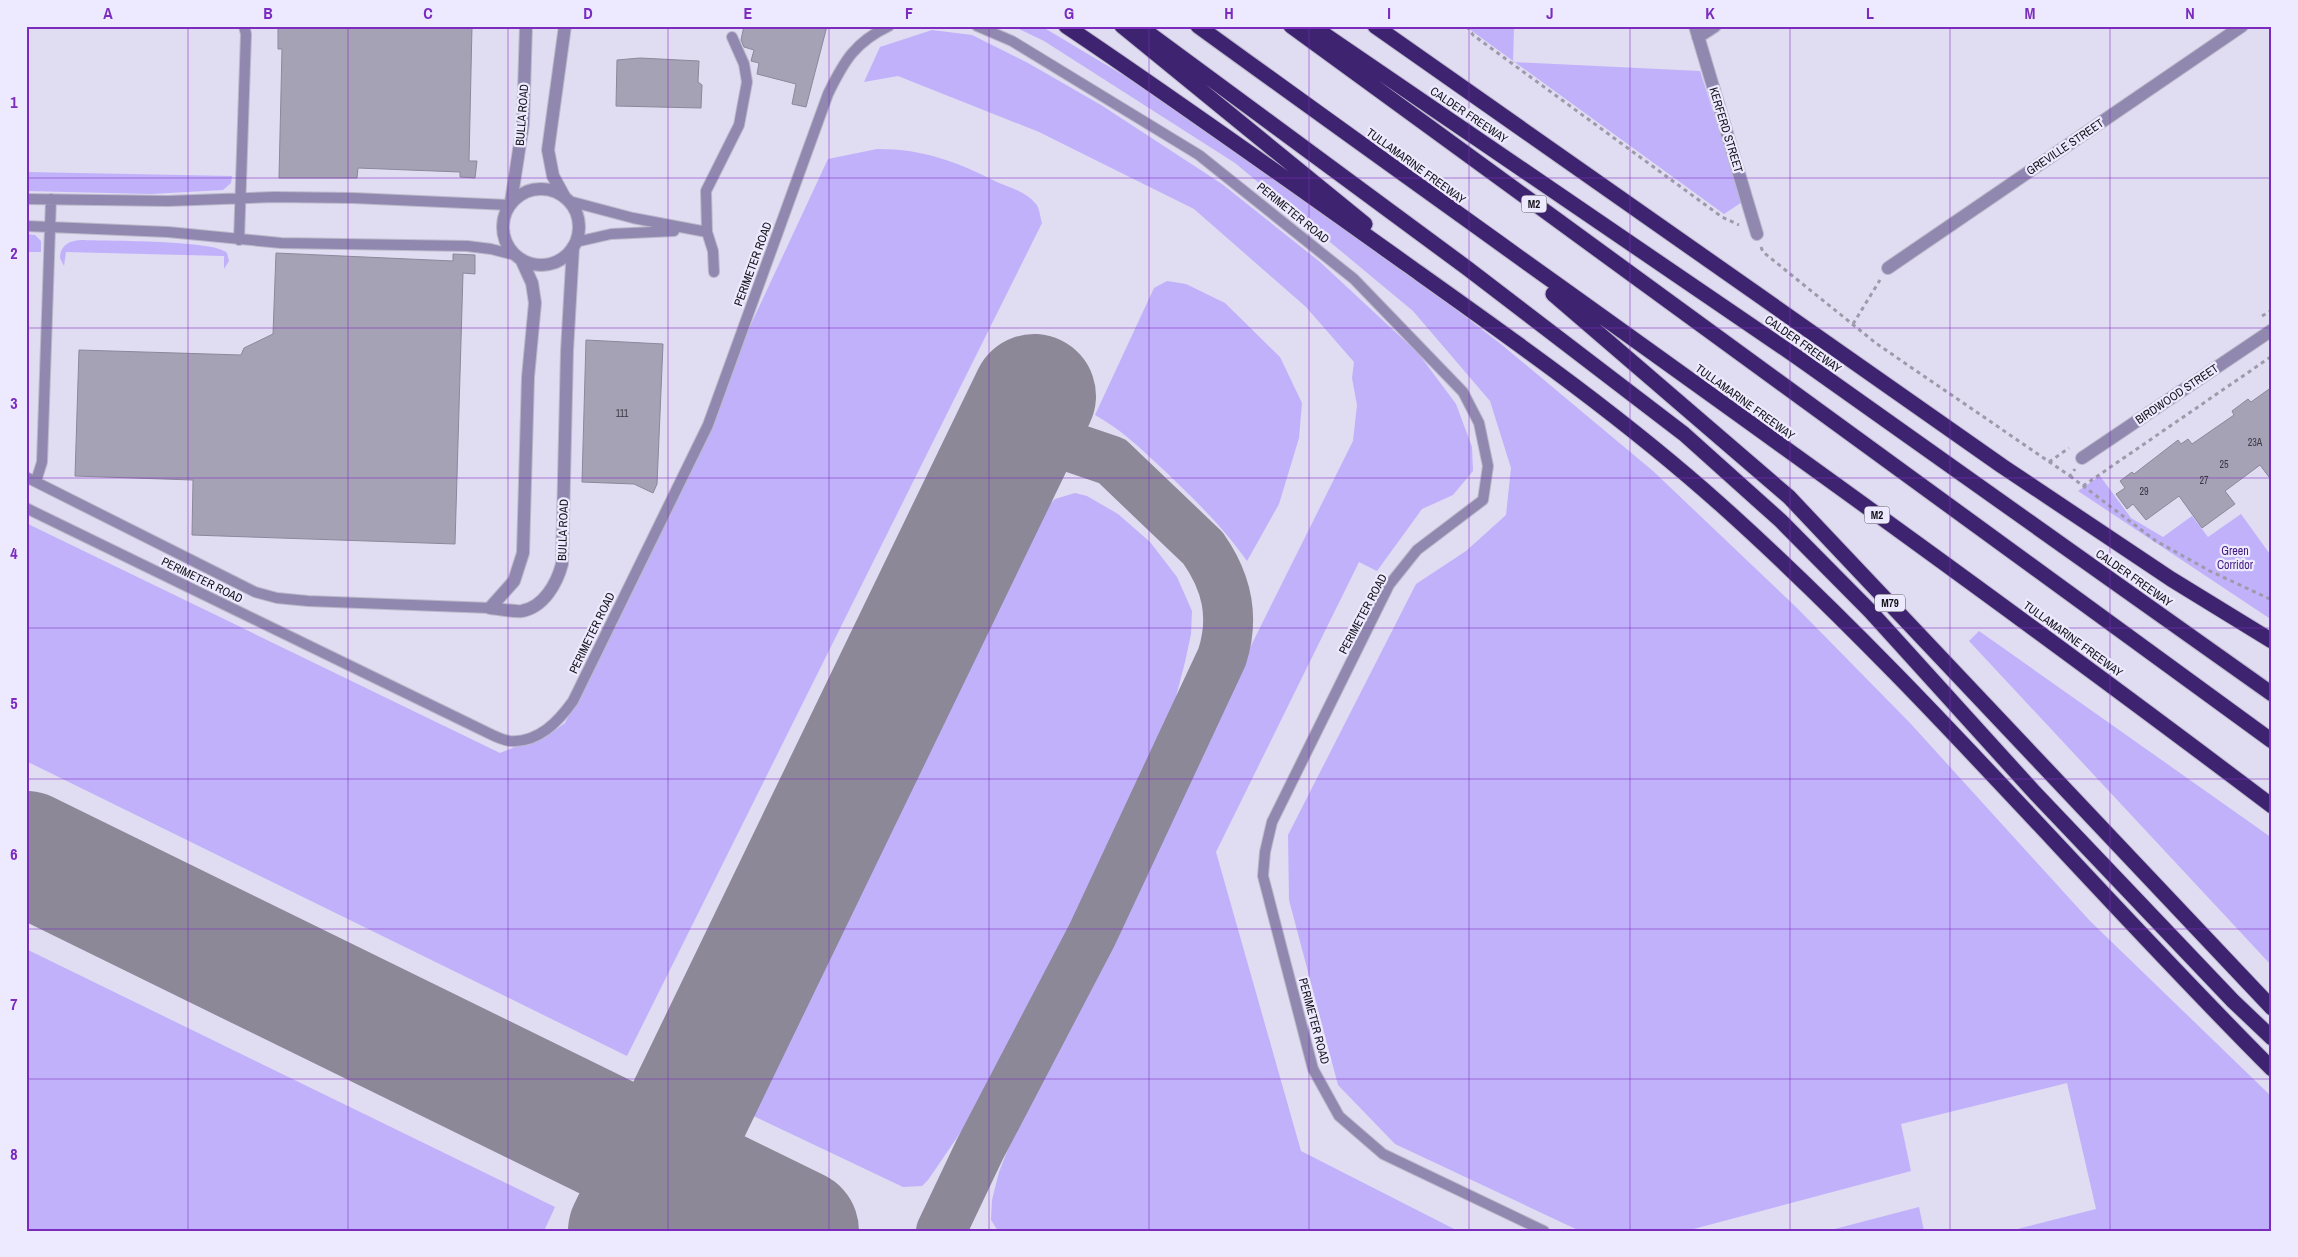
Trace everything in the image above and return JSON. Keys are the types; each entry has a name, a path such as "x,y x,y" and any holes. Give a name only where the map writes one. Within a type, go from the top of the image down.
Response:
{"highway":[{"path":"1066,26 1175,99 1455,298 1572,384 1666,458 1720,504 1900,678 2206,1003 2272,1069"},
{"path":"1122,26 1311,178 1455,298"},
{"path":"1139,26 1459,262 1692,441 1781,521 1870,611 2035,793 2233,1002 2272,1038"},
{"name":"TULLAMARINE FREEWAY","path":"1198,26 1478,230 1941,561 2272,806"},
{"name":"M2","path":"1291,26 2272,741"},
{"name":"CALDER FREEWAY","path":"1312,26 1797,357 2272,694"},
{"path":"1375,26 2002,466 2171,579 2272,652"},
{"path":"1393,26 1574,166"},
{"name":"M79","path":"1478,230 1789,497 2272,1008"},
{"path":"2171,579 2272,641"}],"street":[{"name":"BULLA ROAD","path":"510,204 523,124 526,26"},
{"path":"518,258 530,264 550,264 559,260 575,244 578,221 552,176 548,150 565,26"},
{"path":"1697,32 1715,26"},
{"name":"GREVILLE STREET","path":"1888,268 2242,26"},
{"name":"KERFERD STREET","path":"1697,32 1757,234"},
{"path":"490,608 514,581 523,553 525,434 535,303 532,283 518,258 507,245 503,232 504,218 510,204 520,195 543,189 567,199"},
{"name":"BULLA ROAD","path":"490,608 521,611 533,607 551,591 559,576 562,564 567,351 575,244"},
{"name":"BIRDWOOD STREET","path":"2082,458 2272,330"}],"lane":[{"path":"239,240 246,34 244,26"},
{"name":"PERIMETER ROAD","path":"26,508 480,730 509,741 542,733 558,722 573,701 708,425 832,87 855,48 876,32 889,26"},
{"name":"PERIMETER ROAD","path":"977,26 1012,41 1199,155 1272,211 1354,278 1431,356 1463,392 1479,423 1488,466 1483,500 1417,550 1389,586 1272,822 1265,852 1263,876 1313,1069 1339,1116 1382,1154 1544,1231"},
{"path":"714,272 713,251 707,232 706,191 739,124 747,82 744,64 732,37"},
{"path":"26,198 168,201 353,198 510,204"},
{"path":"51,199 42,462 31,479 235,584 262,594 277,598 308,601 490,608"},
{"path":"567,199 707,232"},
{"path":"26,226 160,232 281,243 467,246 491,249 518,258"},
{"path":"575,244 611,234 692,230"}],"path":[{"path":"1467,26 1473,35 1722,217 1757,234 1763,252 1877,344 2070,476 2156,541 2210,572 2272,600"},
{"path":"1853,324 1888,268"},
{"path":"2083,486 2272,356"},
{"path":"2070,476 2082,458"}],"green space":[{"path":"1013,26 1041,26 1128,78 1340,220 1502,345 1653,471 1797,608 1910,723 2090,921 2272,1097 2272,1231 2010,1231 2096,1209 2067,1083 1901,1124 1911,1171 1686,1231 1580,1231 1395,1144 1338,1085 1289,900 1288,835 1416,584 1466,551 1506,515 1511,468 1490,401 1413,311 1235,163 1044,41"},
{"path":"1465,26 1514,26 1513,61"},
{"path":"932,30 972,35 1028,63 1101,105 1222,184 1320,262 1418,353 1456,404 1472,447 1473,471 1453,495 1422,509 1377,571 1359,562 1216,852 1301,1151 1458,1231 998,1231 991,1220 992,1200 999,1172 1014,1134 1074,1018 1220,708 1353,441 1357,405 1352,378 1354,362 1306,307 1194,209 1039,132 898,76 864,82 880,47"},
{"path":"1515,62 1700,71 1742,202 1724,214"},
{"path":"877,149 910,151 940,158 1014,189 1024,194 1036,204 1042,223 627,1056 26,761 26,523 500,753 551,733 565,723 828,159"},
{"path":"26,172 232,176 231,183 223,190 151,194 26,191"},
{"path":"26,234 35,235 41,241 41,252 27,252 26,285"},
{"path":"82,240 182,243 203,246 219,249 227,253 229,261 224,269 224,256 66,252 64,266 60,253 66,244"},
{"path":"1167,281 1186,284 1225,303 1280,357 1302,403 1299,438 1279,504 1247,561 1219,526 1167,473 1124,435 1095,415 1154,288"},
{"name":"Green Corridor","path":"2100,476 2131,518 2163,537 2192,516 2208,537 2241,514 2272,557 2272,620 2078,491"},
{"path":"1075,493 1087,496 1118,514 1150,542 1177,577 1192,611 1191,634 1185,662 1172,712 1057,954 967,1123 922,1186 903,1187 745,1112 768,1060 1047,507 1055,499"},
{"path":"1979,631 2272,838 2272,966 1969,641"},
{"path":"26,949 555,1207 544,1231 26,1231"},
{"path":"1919,1207 1924,1231 1827,1231"}],"building":[{"path":"278,26 472,26 469,161 477,161 475,178 460,177 460,172 358,168 357,178 279,178 282,49 278,49"},
{"path":"744,26 827,26 806,107 792,104 796,84 757,74 759,63 751,61 754,50 744,47 741,40"},
{"path":"640,58 699,61 698,82 702,85 701,108 616,106 617,60"},
{"path":"276,253 453,261 453,254 475,255 475,274 463,273 455,544 192,535 193,480 75,476 79,350 241,355 244,348 273,334"},
{"path":"586,340 663,344 657,484 653,493 634,484 582,482"},
{"path":"2272,387 2272,481 2260,465 2225,491 2235,504 2202,528 2179,496 2146,520 2133,504 2127,509 2116,494 2125,488 2120,481 2132,472 2134,474 2178,440 2181,444 2188,439 2192,444 2234,415 2232,411 2248,399 2251,402"}],"taxiway":[{"path":"941,1231 980,1149 1092,935 1222,657 1228,628 1228,614 1223,587 1203,548 1112,461 1059,443 1041,445 1013,459 1001,473 972,525"}],"runway":[{"path":"630,1231 1034,396"},
{"path":"26,853 797,1231"}]}
